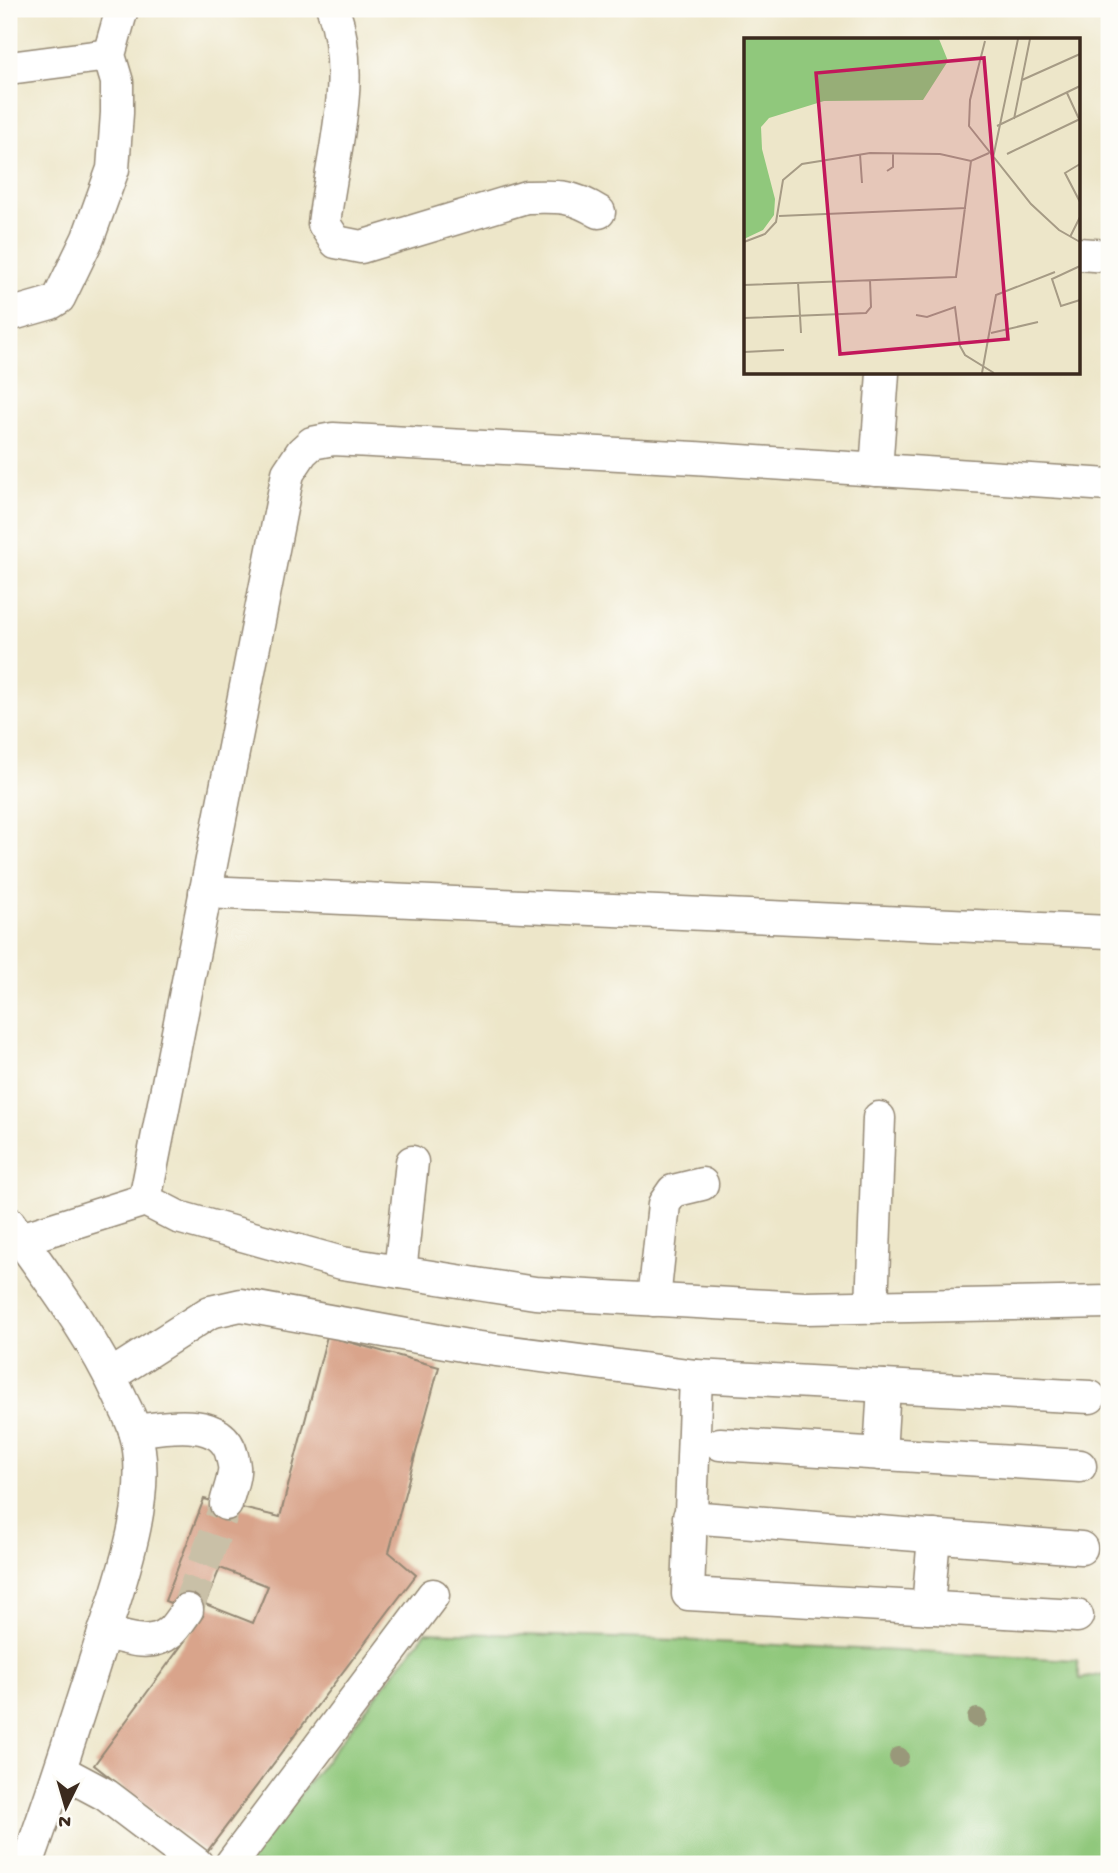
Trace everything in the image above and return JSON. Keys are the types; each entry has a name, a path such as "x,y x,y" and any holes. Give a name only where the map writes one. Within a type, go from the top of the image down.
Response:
{"street":[{"path":"9,315 51,303 59,298 88,239 113,169 117,82 109,55 122,9"},
{"path":"333,9 341,31 344,100 324,225 335,242 361,247 526,197 554,196 580,200 599,212"},
{"path":"9,68 109,55"},
{"path":"1080,254 1109,256"},
{"path":"876,470 883,374"},
{"path":"145,1200 288,474 302,452 312,443 333,439 377,440 1109,485"},
{"path":"205,892 1109,932"},
{"path":"872,1307 879,1118"},
{"path":"400,1272 412,1162"},
{"path":"654,1300 664,1203 673,1191 702,1184"},
{"path":"27,1864 61,1771 114,1604 138,1508 141,1467 135,1431 110,1376 55,1285 15,1231 145,1200 178,1217 342,1263 535,1293 805,1308 1109,1301"},
{"path":"110,1376 210,1312 241,1305 472,1347 695,1376 1090,1397"},
{"path":"695,1376 688,1594 1077,1616"},
{"path":"880,1454 884,1386"},
{"path":"135,1431 199,1427 218,1434 230,1449 235,1471 226,1504"},
{"path":"720,1444 1080,1466"},
{"path":"690,1517 1081,1548"},
{"path":"928,1608 934,1536"},
{"path":"231,1864 433,1595"},
{"path":"104,1632 134,1641 152,1640 169,1633 187,1610"},
{"path":"61,1771 106,1795 197,1864"}],"green space":[{"path":"426,1632 678,1640 1077,1660 1080,1679 1109,1673 1109,1864 245,1864"}],"building":[{"path":"327,1336 439,1367 389,1552 416,1575 206,1853 94,1765 203,1616 165,1601 204,1499 280,1517","holes":["220,1568 268,1586 253,1623 205,1604"]}],"tunnel":[{"path":"187,1610 226,1504"}]}
